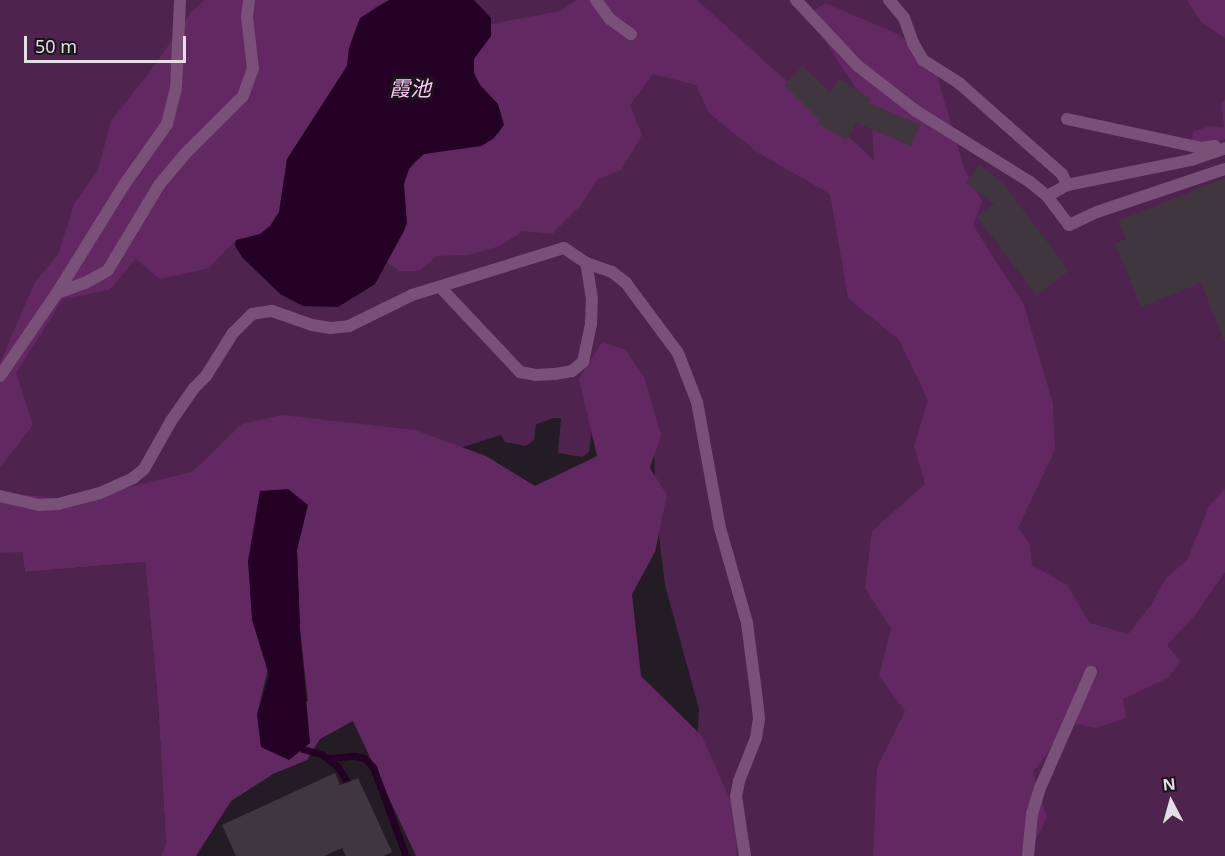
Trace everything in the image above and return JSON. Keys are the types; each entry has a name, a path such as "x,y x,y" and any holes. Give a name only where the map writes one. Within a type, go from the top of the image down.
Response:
{"lane":[{"path":"0,376 57,293 124,185 167,124 176,89 180,0"},
{"path":"57,293 85,284 108,270 159,185 183,156 243,96 253,69 247,17 249,0"},
{"path":"596,0 610,19 631,34"},
{"path":"796,0 858,66 936,123 1030,182 1047,196 1069,225 1097,212 1225,169"},
{"path":"889,0 904,18 913,43 923,60 959,83 1062,174 1067,185"},
{"path":"1067,119 1201,148 1225,148"},
{"path":"1047,196 1067,185 1191,160 1225,148"},
{"path":"0,496 39,505 58,504 100,493 133,478 144,468 171,421 194,388 206,376 224,345 252,314 272,311 312,325 331,328 348,326 395,301 564,248 586,263 619,276 637,296 678,353 702,423 711,489 747,623 759,719 756,738 739,781 736,796 745,856"},
{"path":"440,287 520,372 535,375 555,374 572,371 583,362 591,324 592,299 586,263"},
{"path":"1028,856 1030,825 1040,788 1091,672"}],"shaded area":[{"path":"0,0 1225,0 1225,856 691,856 699,709 665,585 655,503 654,437 594,415 589,452 582,457 558,453 561,418 554,418 536,424 534,440 526,446 505,442 501,435 429,458 0,536"},
{"path":"205,0 389,0 374,7 357,25 349,48 347,66 287,159 279,212 270,226 260,234 236,240 209,268 160,279 136,259 109,290 63,299 16,373 33,425 0,468 0,363 35,282 58,255 74,204 98,170 111,121 154,66 192,11"},
{"path":"577,0 697,0 874,160 871,111 808,15 825,3 900,35 936,72 964,168 982,202 973,225 1024,305 1053,404 1055,450 1018,528 1030,544 1032,565 1067,585 1090,623 1128,634 1151,605 1167,577 1187,560 1209,506 1225,489 1225,572 1196,614 1167,645 1180,661 1168,678 1123,699 1126,718 1096,728 1071,723 1033,772 1047,818 1027,856 873,856 877,768 905,711 879,676 891,628 865,588 872,531 925,484 914,446 928,400 899,340 848,298 830,194 757,152 709,113 696,85 653,74 630,105 642,135 621,170 597,180 580,206 552,234 523,231 500,246 468,255 437,256 419,271 399,271 386,261 404,231 404,184 409,169 424,154 481,146 500,133 498,104 480,85 474,74 474,59 491,36 491,24 560,11"},
{"path":"1187,0 1225,0 1225,38 1202,23"},
{"path":"1225,99 1225,139 1202,145 1192,141 1193,131 1211,126 1224,127 1221,104"},
{"path":"602,342 626,350 644,377 661,435 650,468 667,495 655,552 632,594 641,676 702,736 739,821 736,856 416,856 353,721 320,739 307,760 273,774 231,801 196,856 161,856 166,844 158,703 145,562 25,572 22,552 0,553 0,492 73,500 192,472 242,424 282,415 415,430 486,456 535,486 597,456 579,379","holes":["307,505 297,550 300,630 308,701 257,715"]},
{"path":"22,551 25,572 145,562 158,703 166,844 161,856 0,856 0,553"}],"water":[{"name":"霞池","path":"389,0 474,0 491,18 491,36 474,59 474,73 480,85 498,104 504,125 493,139 481,146 424,154 416,161 409,169 404,184 407,223 375,284 338,307 303,306 280,294 242,257 235,246 236,240 260,234 270,226 279,212 287,159 347,66 349,48 360,18"},
{"path":"288,489 308,505 297,550 300,630 310,743 289,760 261,747 257,715 269,675 252,620 248,561 260,491"}],"building":[{"path":"803,66 830,93 839,79 871,99 869,103 920,125 911,146 857,123 846,140 818,123 820,121 784,85"},
{"path":"979,165 1003,183 1069,271 1036,295 977,216 994,204 966,183"},
{"path":"1225,178 1224,341 1201,283 1141,307 1115,243 1126,239 1118,221"},
{"path":"335,773 340,785 358,778 392,852 383,856 346,856 342,848 324,856 236,856 222,825"}],"waterway":[{"path":"303,749 321,754 338,767 347,782"},
{"path":"330,758 355,756 364,758 373,767 406,856"}]}
